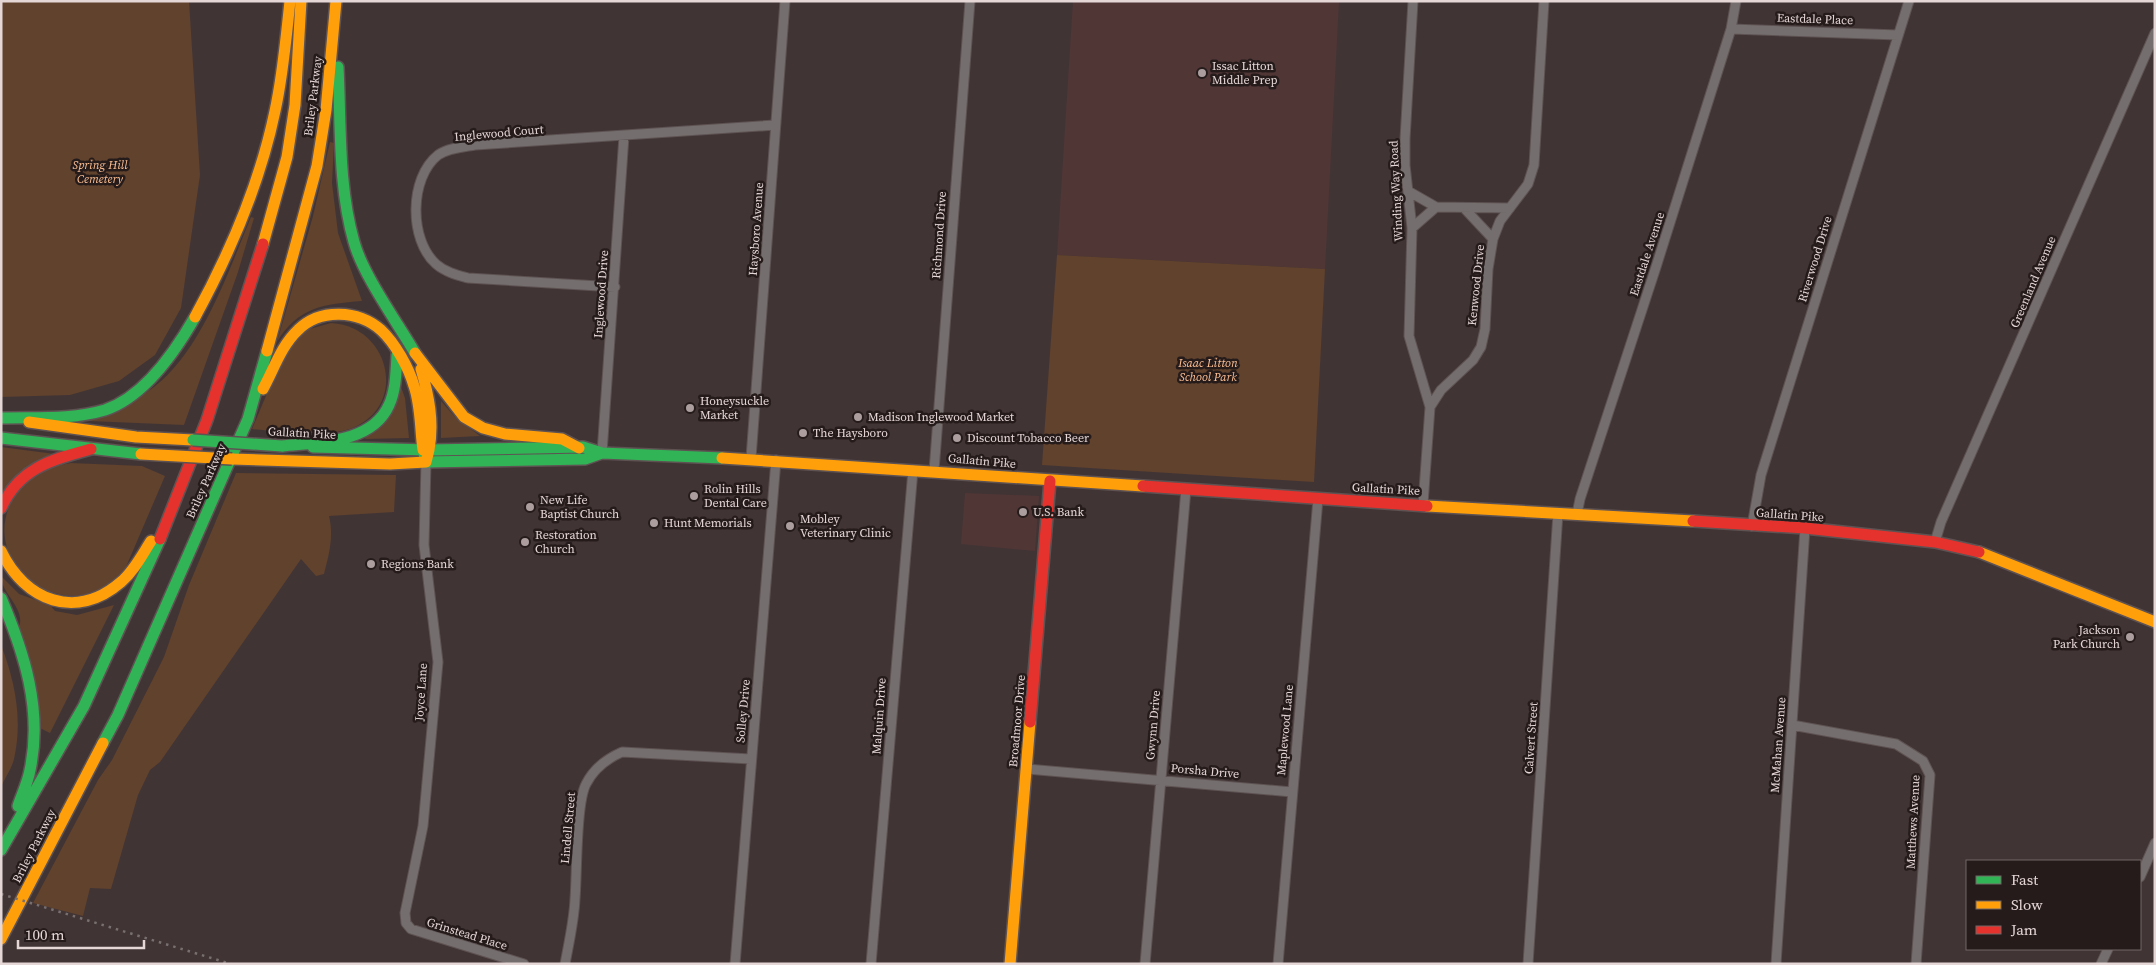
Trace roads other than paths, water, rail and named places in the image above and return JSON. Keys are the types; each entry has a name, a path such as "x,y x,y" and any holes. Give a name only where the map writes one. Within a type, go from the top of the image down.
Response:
{"main road":[{"path":"1,418 60,417 107,408 127,398 158,369 179,345 198,315 254,186 273,124 284,59 290,1"},
{"name":"Briley Parkway","path":"1,850 7,836 84,706 166,525 210,410 256,268 287,157 295,105 302,1"},
{"path":"336,7 344,199 354,244 362,260 416,355 464,417 483,428 505,434 562,440 579,448"},
{"name":"Briley Parkway","path":"1,939 118,714 248,420 317,166 326,110 336,7"},
{"path":"248,420 290,338 309,320 333,313 360,317 382,331 410,375 416,393 426,450"},
{"path":"282,446 353,435 372,426 386,412 392,398 397,355"},
{"name":"Joyce Lane","path":"416,355 429,394 434,430 426,450 426,462"},
{"name":"Gallatin Pike","path":"1,418 136,437 282,446 426,450 579,448 602,453 752,458 1318,499 1805,528 1935,542 1974,550 2155,622"},
{"name":"Gallatin Pike","path":"1,438 141,454 390,464 585,459 602,453"},
{"path":"1,508 11,488 24,475 43,463 90,449"},
{"name":"Broadmoor Drive","path":"1010,964 1050,481"},
{"path":"1,551 9,570 21,584 36,595 65,603 80,602 94,598 122,581 151,541 166,525"},
{"path":"1,598 26,658 34,703 31,767 7,836"}],"street":[{"name":"Haysboro Avenue","path":"752,458 785,1"},
{"name":"Richmond Drive","path":"934,471 970,1"},
{"name":"Winding Way Road","path":"1413,1 1405,139 1412,228 1408,336 1430,406"},
{"name":"Kenwood Drive","path":"1430,406 1441,390 1473,360 1480,347 1485,328 1488,268 1493,240 1500,221 1528,184 1534,165 1544,1"},
{"name":"Eastdale Avenue","path":"1577,514 1580,499 1656,267 1730,29 1736,1"},
{"name":"Riverwood Drive","path":"1752,526 1761,475 1909,1"},
{"name":"Eastdale Place","path":"1730,29 1898,35"},
{"name":"Greenland Avenue","path":"1935,542 1941,522 2155,33"},
{"name":"Inglewood Court","path":"615,287 468,278 449,273 436,264 427,252 420,237 417,201 419,185 427,167 439,155 455,148 775,125"},
{"name":"Inglewood Drive","path":"602,453 624,136"},
{"path":"1408,191 1436,208 1510,208"},
{"path":"1412,228 1436,208"},
{"path":"1464,208 1493,240"},
{"path":"1423,504 1430,406"},
{"name":"Solley Drive","path":"735,964 776,460"},
{"name":"Joyce Lane","path":"406,923 405,913 423,826 438,662 424,545 426,462"},
{"name":"Malquin Drive","path":"871,964 913,470"},
{"name":"Gwynn Drive","path":"1145,964 1186,489"},
{"name":"Maplewood Lane","path":"1278,964 1318,499"},
{"name":"Calvert Street","path":"1528,964 1558,513"},
{"name":"McMahan Avenue","path":"1776,964 1805,528"},
{"name":"Matthews Avenue","path":"1792,724 1896,744 1924,761 1930,775 1916,964"},
{"name":"Lindell Street","path":"565,964 575,902 581,803 585,786 596,768 608,758 622,752 751,759"},
{"name":"Porsha Drive","path":"1027,769 1292,792"},
{"path":"2141,875 2155,843"},
{"name":"Grinstead Place","path":"406,923 411,929 524,964"},
{"path":"2101,964 2108,950"}],"railway":[{"path":"1,894 231,964"}],"place":[{"name":"Issac Litton Middle Prep","path":"1202,73"},
{"name":"Honeysuckle Market","path":"690,408"},
{"name":"Madison Inglewood Market","path":"858,417"},
{"name":"The Haysboro","path":"803,433"},
{"name":"Discount Tobacco Beer","path":"957,438"},
{"name":"Rolin Hills Dental Care","path":"694,496"},
{"name":"New Life Baptist Church","path":"530,507"},
{"name":"U.S. Bank","path":"1023,512"},
{"name":"Hunt Memorials","path":"654,523"},
{"name":"Mobley Veterinary Clinic","path":"790,526"},
{"name":"Restoration Church","path":"525,542"},
{"name":"Regions Bank","path":"371,564"},
{"name":"Jackson Park Church","path":"2130,637"}],"park label":[{"name":"Spring Hill Cemetery","path":"100,172"},
{"name":"Isaac Litton School Park","path":"1208,370"}]}
